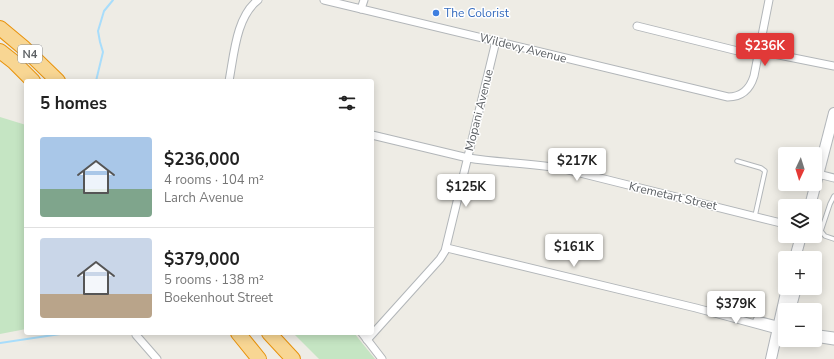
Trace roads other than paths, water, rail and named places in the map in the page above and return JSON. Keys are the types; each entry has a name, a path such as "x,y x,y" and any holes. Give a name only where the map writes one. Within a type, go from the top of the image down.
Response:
{"highway":[{"name":"N4","path":"0,28 24,48 56,79"},
{"name":"N4","path":"0,51 14,62 31,79"},
{"path":"266,335 284,359"},
{"path":"271,335 293,359"},
{"path":"241,337 255,359"},
{"path":"241,337 259,359"}],"main road":[{"path":"822,159 834,113"},
{"path":"771,359 778,342"},
{"path":"777,359 779,347"}],"street":[{"path":"229,79 242,22 248,10 258,0"},
{"name":"Wildevy Avenue","path":"324,0 723,96 737,96 748,88 754,76 758,53"},
{"path":"361,9 364,0"},
{"path":"758,53 769,0"},
{"path":"637,26 758,53 834,66"},
{"name":"Mopani Avenue","path":"374,332 440,259 447,248 496,41"},
{"name":"Kremetart Street","path":"374,135 484,161 541,165 559,168 778,222"},
{"path":"822,175 834,178"},
{"path":"447,248 778,328"},
{"path":"136,335 157,359"},
{"path":"363,335 382,359"},
{"name":"Mopani Avenue","path":"367,340 372,335"},
{"path":"822,335 834,336"},
{"path":"822,339 834,341"}],"lane":[{"path":"737,161 761,168 765,171 755,216"},
{"path":"834,196 821,231 825,236 834,239"}],"waterway":[{"path":"96,79 103,52 98,31 104,11 113,0"},
{"path":"0,343 54,335"}],"place":[{"name":"The Colorist","path":"436,13"}]}
